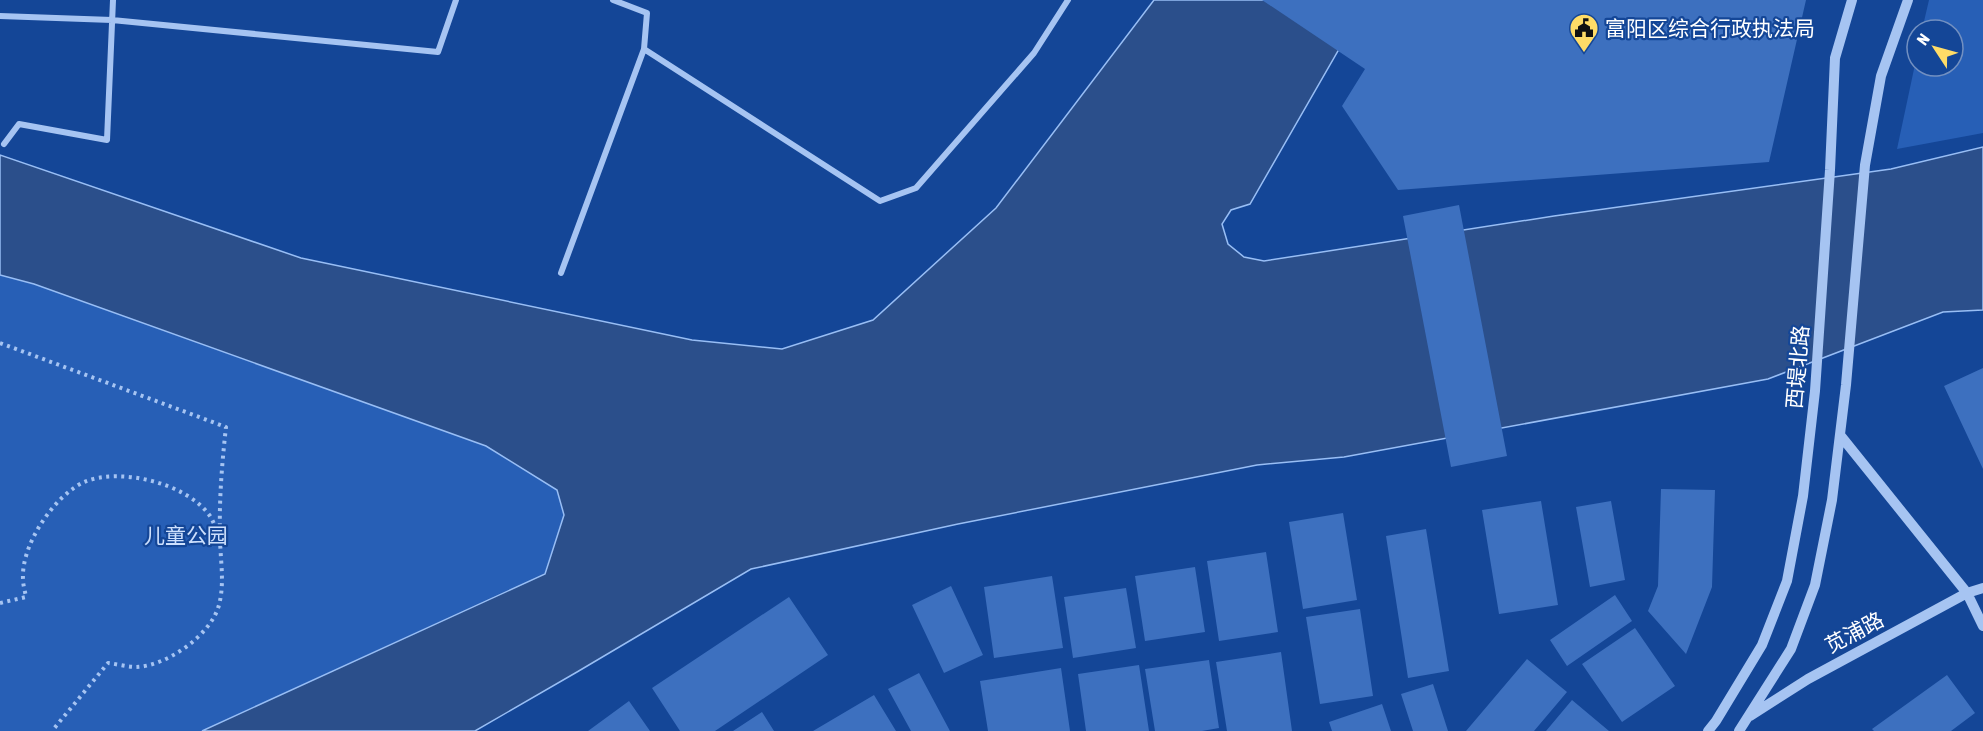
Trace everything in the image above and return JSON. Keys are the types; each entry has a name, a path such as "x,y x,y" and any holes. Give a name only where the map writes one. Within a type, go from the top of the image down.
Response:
{"street":[{"path":"4,144 19,124 107,140 113,0"},
{"path":"0,16 112,20 438,52 456,0"},
{"path":"561,273 644,50 647,13 613,0"},
{"path":"644,50 880,201 916,188 1034,53 1068,0"},
{"name":"西堤北路","path":"1708,731 1762,645 1786,581 1803,496 1815,391 1835,58 1852,0"},
{"path":"1739,731 1791,649 1815,585 1832,500 1846,386 1865,165 1881,76 1908,0"},
{"path":"1840,435 1967,593 1983,626"},
{"name":"苋浦路","path":"1748,718 1808,679 1967,593 1983,588"}],"path":[{"path":"0,343 226,427 221,473 222,579 219,606 207,627 187,647 160,661 136,667 108,663 52,731"},
{"path":"0,603 26,597 22,577 30,544 43,519 63,495 84,482 108,476 136,477 181,492 196,502 210,516 220,538"}],"green space":[{"path":"1929,0 1983,0 1983,133 1897,149 1912,78 1965,78 1965,18 1925,18"},
{"name":"儿童公园","path":"0,275 34,284 486,446 557,490 564,515 545,573 202,731 0,731"}],"shaded area":[{"path":"1154,0 1376,0 1338,51 1250,204 1231,210 1222,224 1228,244 1244,257 1264,261 1554,216 1891,169 1983,147 1983,310 1943,312 1768,379 1344,457 1257,465 958,524 751,569 475,731 202,731 545,574 564,515 557,490 486,446 34,284 0,275 0,155 301,258 692,340 782,349 873,320 996,208"}],"building":[{"name":"富阳区综合行政执法局","path":"1262,0 1806,0 1769,162 1398,190 1342,106 1365,69"},
{"path":"1459,205 1507,456 1451,467 1403,216"},
{"path":"1983,368 1983,469 1944,386"},
{"path":"1661,489 1715,490 1712,587 1686,654 1648,611 1658,586"},
{"path":"1541,501 1558,605 1499,614 1482,510"},
{"path":"1611,501 1625,580 1590,587 1576,507"},
{"path":"1343,513 1357,600 1303,609 1289,522"},
{"path":"1426,529 1449,671 1408,678 1386,536"},
{"path":"1266,552 1278,632 1219,641 1207,561"},
{"path":"1195,567 1205,632 1145,641 1135,576"},
{"path":"1052,576 1063,648 994,658 984,587"},
{"path":"951,586 983,655 944,673 912,605"},
{"path":"1126,588 1136,648 1073,658 1064,597"},
{"path":"1615,595 1632,621 1567,666 1550,640"},
{"path":"789,597 828,655 715,731 680,731 652,688"},
{"path":"1360,609 1373,696 1320,704 1306,617"},
{"path":"1635,628 1675,686 1622,722 1582,664"},
{"path":"1281,652 1292,731 1227,731 1216,662"},
{"path":"1527,659 1567,692 1534,731 1466,731"},
{"path":"1209,660 1219,728 1202,731 1155,731 1145,669"},
{"path":"1139,665 1149,731 1086,731 1078,674"},
{"path":"1061,668 1070,731 988,731 980,681"},
{"path":"919,673 950,731 911,731 888,689"},
{"path":"1947,675 1975,713 1951,731 1874,731 1872,729"},
{"path":"1433,684 1448,731 1413,731 1401,694"},
{"path":"874,695 896,731 813,731"},
{"path":"1572,700 1609,731 1546,731"},
{"path":"629,701 650,731 588,731"},
{"path":"1382,704 1391,731 1332,731 1329,722"},
{"path":"762,712 774,731 733,731"}],"place":[{"name":"富阳区综合行政执法局","path":"1584,54"}]}
